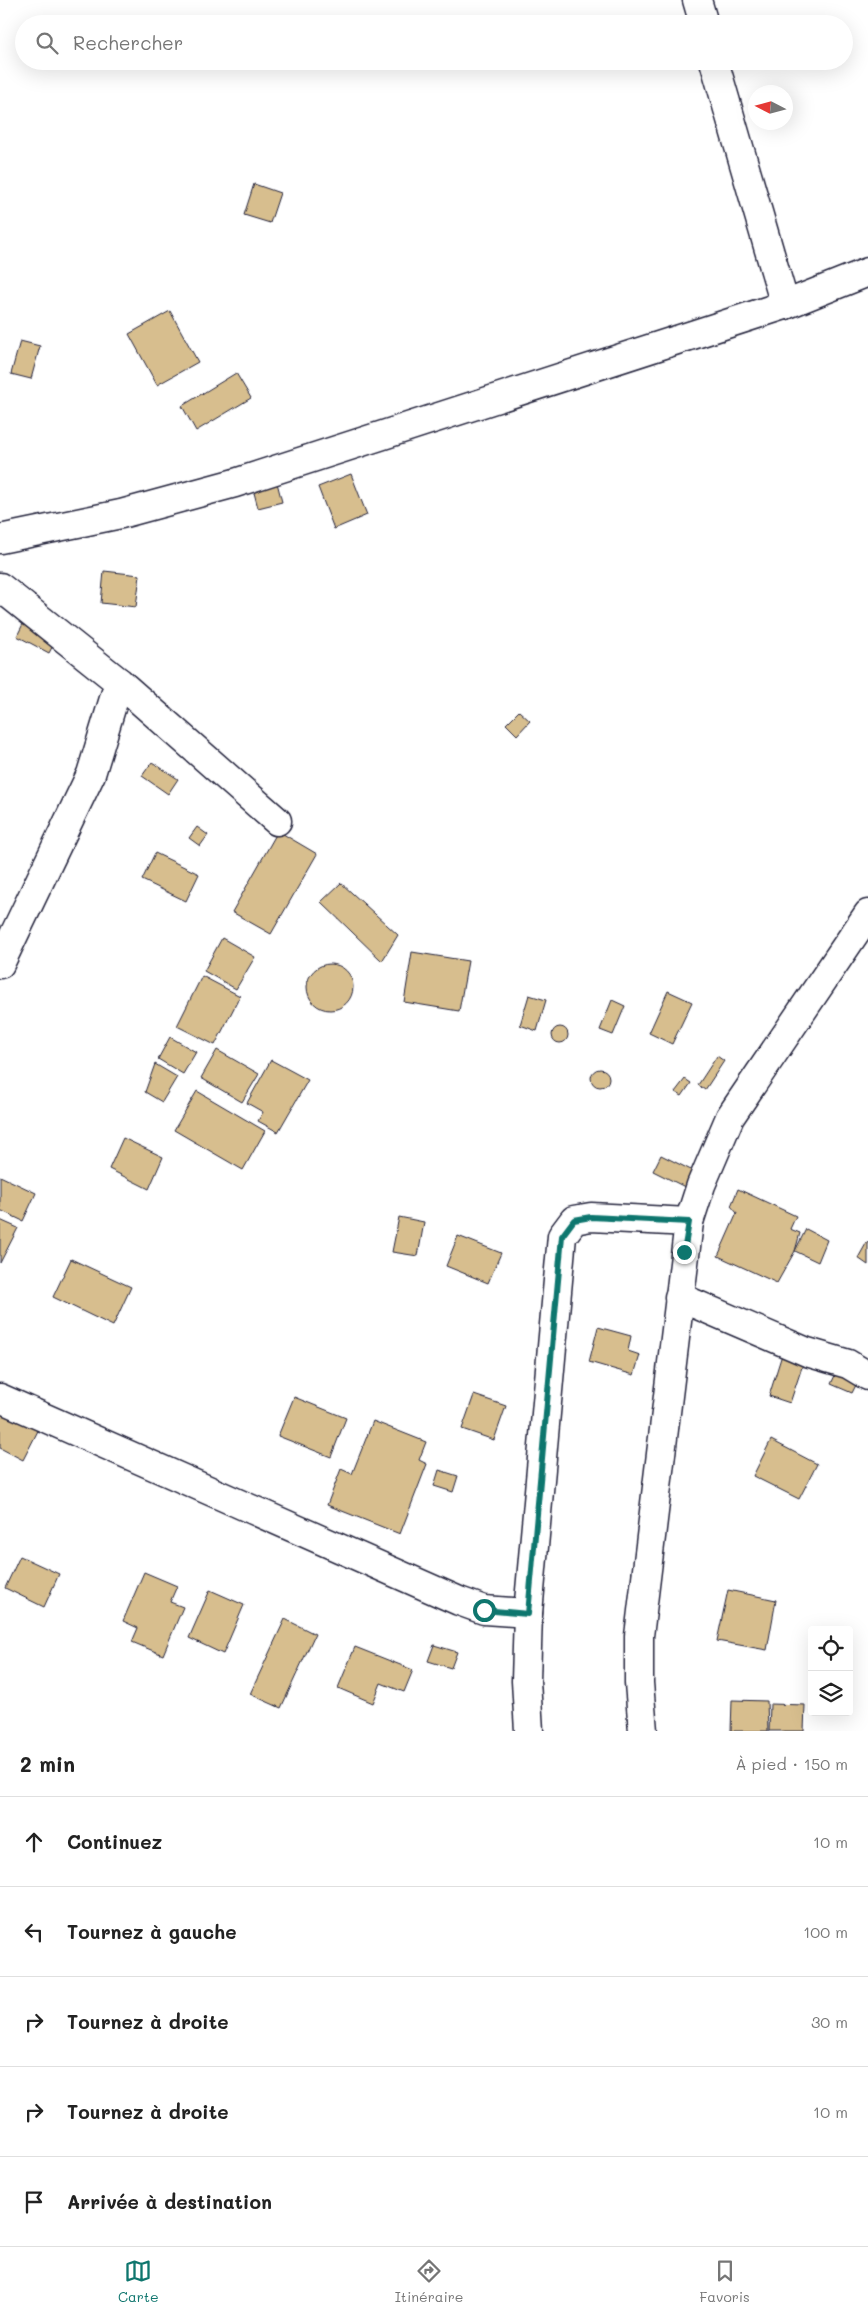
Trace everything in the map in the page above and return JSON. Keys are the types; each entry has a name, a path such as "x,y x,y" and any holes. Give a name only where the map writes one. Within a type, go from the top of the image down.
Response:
{"street":[{"path":"697,0 701,15"},
{"path":"717,70 785,305"},
{"path":"0,540 121,514 236,483 785,305 868,272"},
{"path":"0,587 62,634 277,820"},
{"path":"0,964 91,774 119,682"},
{"path":"643,1731 639,1683 639,1636 689,1222 701,1185 730,1117 868,914"},
{"path":"529,1731 526,1681 528,1614 562,1236 574,1220 591,1217 689,1222"},
{"path":"679,1297 807,1352 848,1364 868,1376"},
{"path":"0,1398 459,1601 484,1610 528,1614"}],"building":[{"path":"254,184 280,193 270,223 244,215"},
{"path":"170,311 198,362 157,385 129,334"},
{"path":"20,341 40,346 31,379 11,374"},
{"path":"236,373 251,398 196,431 182,406"},
{"path":"351,474 367,515 334,529 318,487"},
{"path":"275,475 282,502 258,508 251,481"},
{"path":"104,571 140,575 136,607 101,603"},
{"path":"26,618 58,636 49,653 17,636"},
{"path":"519,711 530,721 517,735 506,724"},
{"path":"152,762 178,779 168,794 142,776"},
{"path":"197,827 208,835 200,846 189,838"},
{"path":"278,831 317,854 271,934 232,912"},
{"path":"155,853 199,874 186,901 142,880"},
{"path":"341,883 398,935 382,961 321,902"},
{"path":"222,938 255,957 236,989 204,971"},
{"path":"412,952 468,961 459,1011 404,1002"},
{"path":"326,964 334,964 343,968 349,974 353,987 349,1000 343,1006 334,1010 326,1010 317,1006 311,1000 307,991 307,983 311,974 317,968"},
{"path":"202,976 240,996 215,1045 177,1026"},
{"path":"668,991 692,1002 672,1044 649,1033"},
{"path":"529,995 546,1000 537,1031 520,1025"},
{"path":"612,1000 625,1006 613,1035 600,1030"},
{"path":"557,1027 563,1027 568,1032 566,1041 557,1043 552,1038 552,1032"},
{"path":"170,1037 196,1052 183,1074 158,1059"},
{"path":"217,1050 259,1074 242,1102 201,1078"},
{"path":"717,1056 724,1061 705,1090 698,1085"},
{"path":"271,1060 308,1080 278,1132 258,1121 263,1112 247,1103"},
{"path":"155,1064 177,1077 162,1102 145,1092"},
{"path":"596,1069 604,1069 609,1074 607,1085 596,1087 591,1082 591,1074"},
{"path":"685,1079 691,1083 682,1096 675,1092"},
{"path":"197,1091 265,1131 243,1170 174,1130"},
{"path":"123,1138 163,1157 149,1189 109,1169"},
{"path":"661,1155 697,1173 689,1189 653,1171"},
{"path":"0,1176 36,1193 23,1221 0,1210"},
{"path":"738,1189 796,1216 790,1229 800,1233 795,1251 777,1283 718,1256 737,1213 731,1206"},
{"path":"399,1217 424,1222 418,1256 392,1252"},
{"path":"0,1220 18,1228 0,1263"},
{"path":"806,1229 827,1240 818,1262 795,1251"},
{"path":"458,1236 501,1253 488,1283 446,1266"},
{"path":"868,1243 868,1265 858,1258"},
{"path":"71,1259 131,1287 113,1326 53,1297"},
{"path":"598,1327 631,1336 628,1351 640,1355 634,1375 589,1362"},
{"path":"785,1345 807,1352 790,1403 769,1396"},
{"path":"837,1371 858,1381 852,1393 831,1384"},
{"path":"474,1395 506,1406 494,1440 462,1429"},
{"path":"294,1397 346,1418 331,1457 278,1436"},
{"path":"0,1399 43,1421 23,1460 0,1448"},
{"path":"373,1421 426,1442 419,1460 427,1464 400,1534 327,1505 341,1469 352,1474"},
{"path":"771,1440 817,1464 799,1499 753,1476"},
{"path":"439,1470 458,1476 453,1492 434,1486"},
{"path":"20,1556 59,1574 44,1607 5,1588"},
{"path":"144,1572 177,1586 170,1602 183,1607 163,1655 132,1642 138,1628 123,1621"},
{"path":"210,1590 244,1605 223,1654 189,1638"},
{"path":"728,1590 776,1600 767,1650 717,1641"},
{"path":"285,1619 315,1634 281,1708 250,1694"},
{"path":"434,1645 457,1652 451,1668 428,1661"},
{"path":"355,1647 413,1670 404,1692 381,1683 373,1703 338,1688"},
{"path":"732,1700 767,1701 768,1731 731,1731"},
{"path":"770,1704 805,1705 804,1731 769,1731"}],"route":[{"path":"484,1610 528,1614 562,1236 574,1220 591,1217 689,1222 684,1252"}]}
